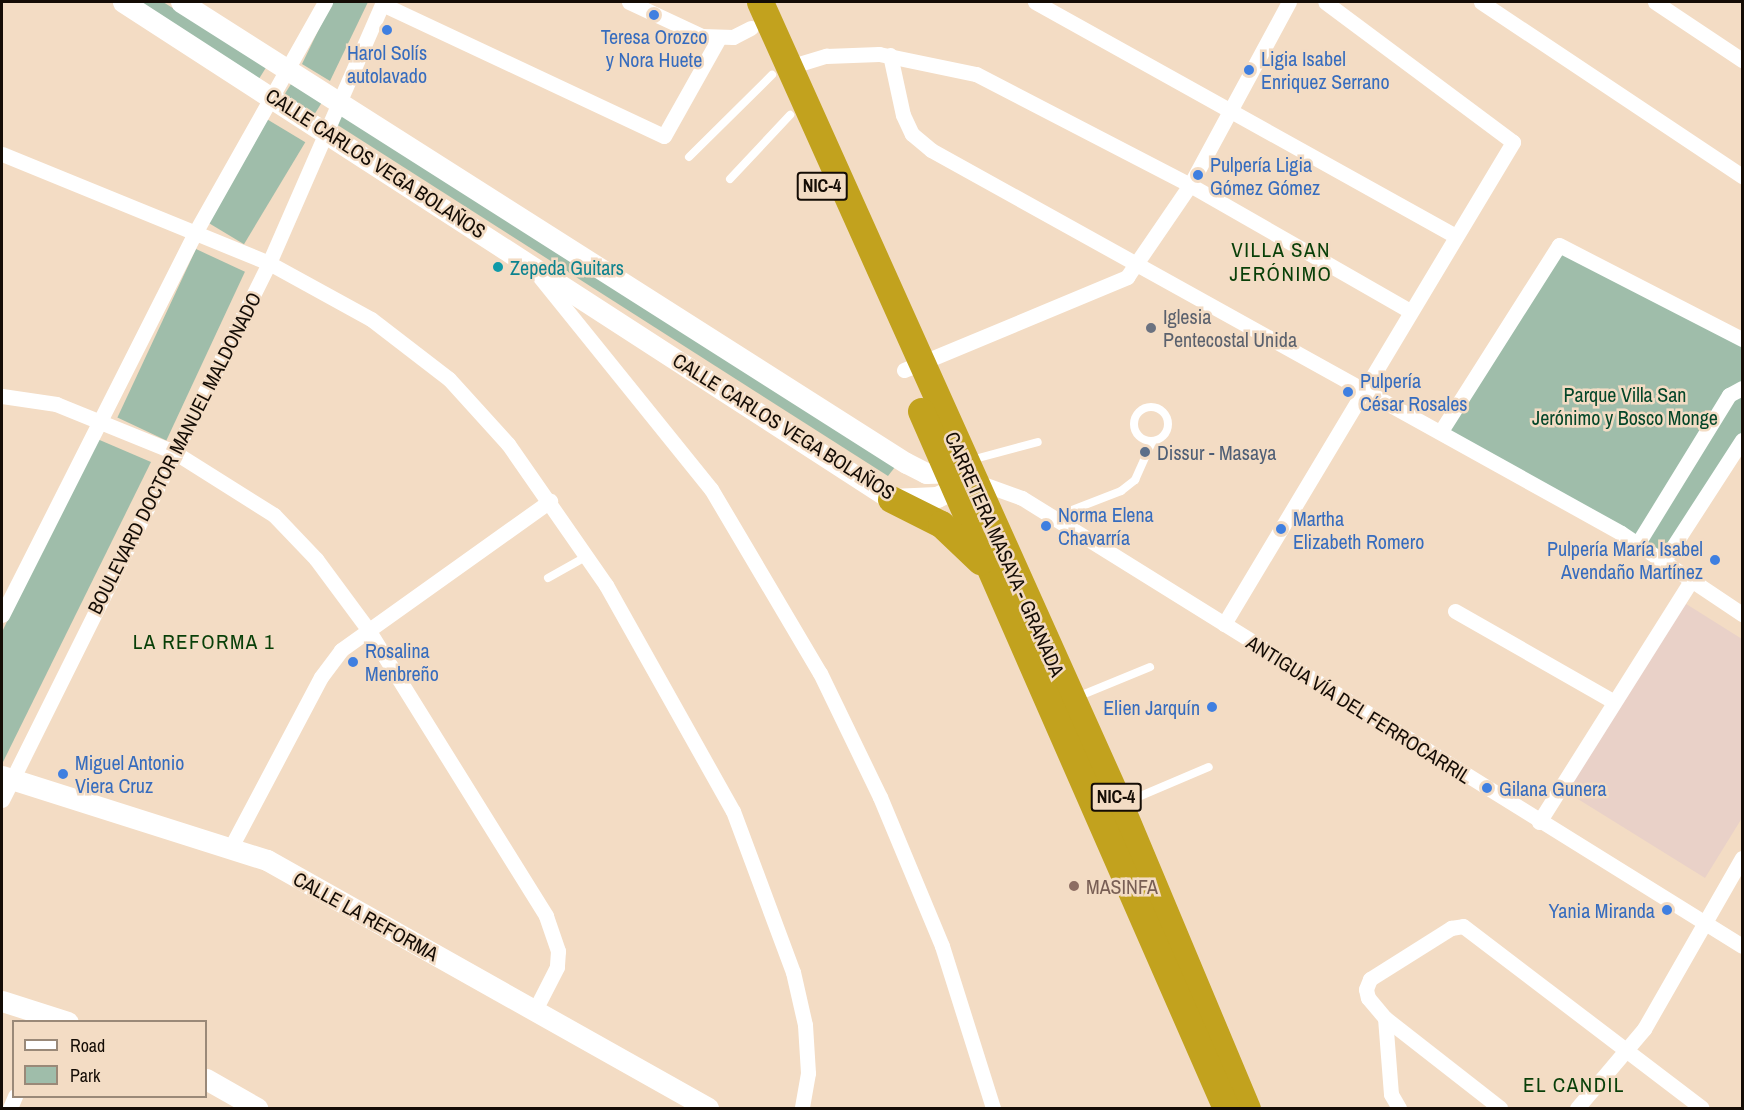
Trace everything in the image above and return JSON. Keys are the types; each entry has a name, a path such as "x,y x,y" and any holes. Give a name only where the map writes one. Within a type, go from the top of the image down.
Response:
{"highway":[{"name":"CARRETERA MASAYA - GRANADA","path":"740,2 751,28 781,71 959,476 1120,805 1247,1108"},
{"name":"CARRETERA MASAYA - GRANADA","path":"760,2 781,71 790,115 912,367"},
{"name":"CARRETERA MASAYA - GRANADA","path":"959,476 996,579 1226,1108"},
{"path":"891,499 941,524 996,579"}],"street":[{"name":"CALLE CARLOS VEGA BOLAÑOS","path":"123,2 526,259 891,499 915,502 959,476"},
{"path":"2,615 96,422 196,231 290,71 325,2"},
{"path":"629,2 719,38 751,28"},
{"path":"1035,2 1455,236"},
{"path":"912,367 1103,291 1140,261 1190,185 1289,2"},
{"path":"1224,624 1455,236 1512,147 1511,137 1325,2"},
{"path":"1481,2 1743,176"},
{"path":"1656,2 1743,60"},
{"path":"383,3 664,136 719,38"},
{"name":"BOULEVARD DOCTOR MANUEL MALDONADO","path":"2,800 6,777 269,263 383,3"},
{"name":"CALLE CARLOS VEGA BOLAÑOS","path":"192,5 290,71 906,463 927,472 959,476"},
{"path":"890,55 903,115 912,134 931,150 1140,261 1638,543 1665,559 1743,614"},
{"path":"781,71 826,56 890,55 976,74 1190,185 1410,311"},
{"path":"2,154 196,231 269,263 371,319 424,357 508,444 587,556 680,710 733,811 783,935 805,1024 808,1073 802,1108"},
{"path":"1441,431 1559,244 1743,339"},
{"path":"526,259 711,489 820,673 942,946 993,1108"},
{"path":"1638,543 1729,395 1743,388"},
{"path":"2,396 56,404 174,452 274,515 316,560 367,628 546,916 558,951 557,967 534,1012"},
{"path":"1665,559 1743,440"},
{"name":"ANTIGUA VÍA DEL FERROCARRIL","path":"959,476 1022,498 1539,822 1743,946"},
{"path":"231,847 321,677 367,628 550,501"},
{"path":"1539,822 1611,700 1692,579"},
{"path":"1455,611 1611,700"},
{"name":"CALLE LA REFORMA","path":"6,777 267,860 708,1108"},
{"path":"1577,1108 1627,1050 1708,926 1743,858"},
{"path":"1500,1108 1385,1018 1368,998 1370,979 1451,927 1463,926 1702,1108"},
{"path":"2,1001 55,1020"},
{"path":"1385,1018 1391,1094 1399,1108"},
{"path":"207,1080 257,1108"}],"lane":[{"path":"689,157 781,71"},
{"path":"730,179 790,115"},
{"path":"1053,517 1121,491 1135,480 1152,442 1161,439 1169,421 1156,407 1145,407 1133,422 1142,440 1152,442"},
{"path":"959,476 1038,442"},
{"path":"548,578 587,556"},
{"path":"1070,699 1150,667"},
{"path":"1120,805 1209,767"}],"shaded area":[{"path":"1683,602 1742,639 1742,818 1705,878 1565,791"}],"green space":[{"path":"129,2 163,2 267,66 257,82"},
{"path":"332,2 368,2 330,81 302,64"},
{"path":"291,84 322,103 315,114 284,95"},
{"path":"344,111 895,467 888,476 336,124"},
{"path":"265,118 305,142 244,244 204,220"},
{"name":"Parque Villa San Jerónimo y Bosco Monge","path":"1554,247 1742,339 1742,439 1665,559 1441,431"},
{"path":"196,249 245,272 166,440 117,418"},
{"path":"95,438 151,462 3,762 2,632"}],"place":[{"name":"Teresa Orozco y Nora Huete","path":"654,15"},
{"name":"Harol Solís autolavado","path":"387,30"},
{"name":"Ligia Isabel Enriquez Serrano","path":"1249,70"},
{"name":"Pulpería Ligia Gómez Gómez","path":"1198,175"},
{"name":"Zepeda Guitars","path":"498,267"},
{"name":"Iglesia Pentecostal Unida","path":"1151,328"},
{"name":"Pulpería César Rosales","path":"1348,392"},
{"name":"Dissur - Masaya","path":"1145,452"},
{"name":"Norma Elena Chavarría","path":"1046,526"},
{"name":"Martha Elizabeth Romero","path":"1281,529"},
{"name":"Pulpería María Isabel Avendaño Martínez","path":"1715,560"},
{"name":"Rosalina Menbreño","path":"353,662"},
{"name":"Elien Jarquín","path":"1212,707"},
{"name":"Miguel Antonio Viera Cruz","path":"63,774"},
{"name":"Gilana Gunera","path":"1487,788"},
{"name":"MASINFA","path":"1074,886"},
{"name":"Yania Miranda","path":"1667,910"}],"district":[{"name":"VILLA SAN JERÓNIMO","path":"1281,262"},
{"name":"LA REFORMA 1","path":"204,642"},
{"name":"EL CANDIL","path":"1574,1085"}]}
